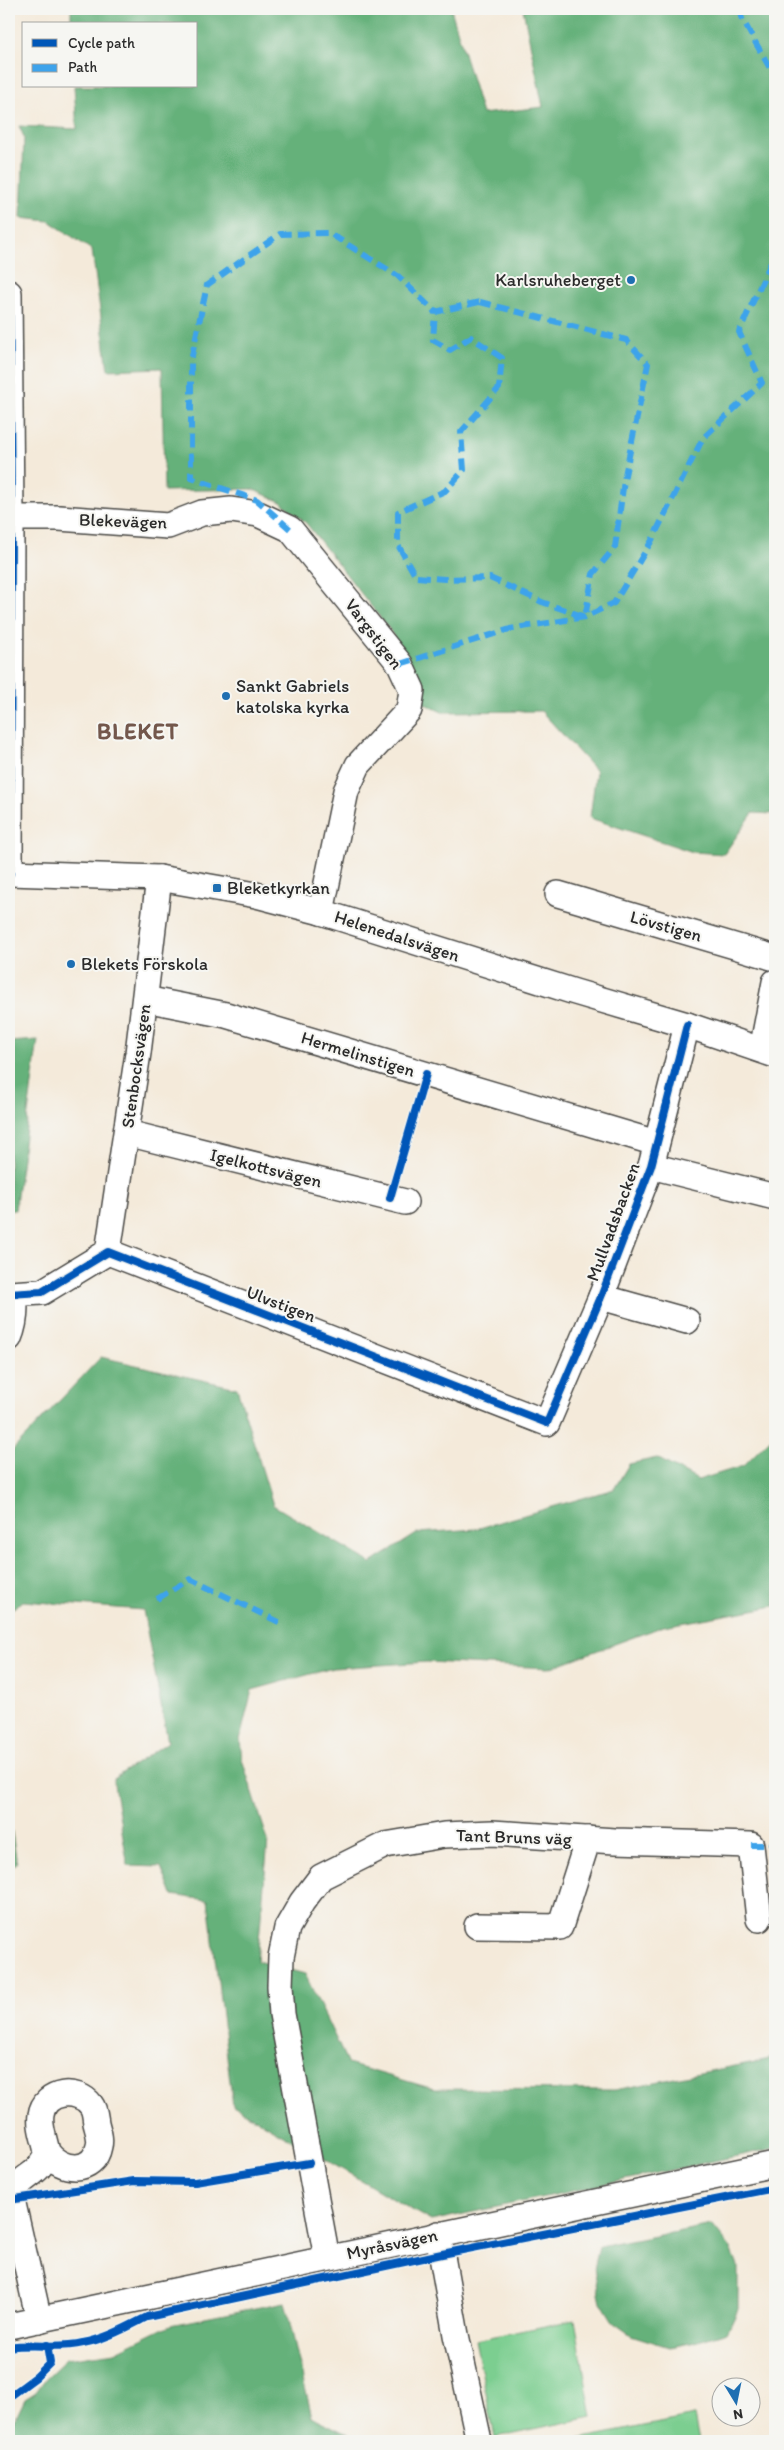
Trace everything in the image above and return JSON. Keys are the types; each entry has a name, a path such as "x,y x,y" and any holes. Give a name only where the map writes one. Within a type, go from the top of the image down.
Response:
{"street":[{"path":"9,293 10,873"},
{"name":"Blekevägen","path":"10,518 59,518 168,526 202,513 231,510 258,514 290,529"},
{"name":"Vargstigen","path":"290,529 400,664 412,690 409,710 358,765 346,791 321,912"},
{"name":"Helenedalsvägen","path":"10,873 159,878 256,895 321,912 575,992 687,1025 769,1053"},
{"name":"Stenbocksvägen","path":"108,1252 127,1133 159,878"},
{"name":"Lövstigen","path":"558,894 775,958"},
{"path":"769,1053 775,982"},
{"name":"Hermelinstigen","path":"145,999 226,1015 653,1154 775,1197"},
{"name":"Mullvadsbacken","path":"547,1423 601,1297 653,1154 687,1025"},
{"name":"Igelkottsvägen","path":"127,1133 405,1202"},
{"path":"9,1338 14,1322 11,1295 42,1292 108,1252"},
{"name":"Ulvstigen","path":"108,1252 547,1423"},
{"path":"601,1297 687,1321"},
{"name":"Tant Bruns väg","path":"326,2258 282,2014 280,1986 281,1957 287,1928 302,1902 321,1877 385,1845 444,1835 492,1833 588,1839 751,1845 759,1918"},
{"path":"477,1926 560,1928 588,1839"},
{"path":"38,2320 11,2195 16,2185 38,2171 47,2152"},
{"name":"Myråsvägen","path":"9,2326 775,2164"},
{"path":"438,2234 456,2335 479,2441"}],"green space":[{"path":"71,9 451,9 482,114 543,107 523,9 775,9 775,814 753,813 724,854 693,852 590,818 596,771 541,711 442,712 421,702 422,682 389,629 306,523 281,502 252,489 164,491 162,368 108,370 92,250 49,221 21,218 24,137 19,126 77,129 74,88 198,88 198,22 71,22"},
{"path":"38,1040 15,1210 9,1210 9,1042"},
{"path":"101,1357 237,1388 273,1505 371,1563 418,1533 476,1529 614,1489 629,1464 657,1458 698,1480 743,1466 775,1434 775,1606 664,1626 549,1668 427,1662 333,1668 252,1690 240,1739 242,1759 268,1841 257,1961 305,1974 348,2064 434,2089 615,2090 775,2058 775,2148 431,2221 233,2106 208,1900 172,1895 161,1867 128,1866 113,1779 168,1742 143,1610 23,1601 9,1611 9,1454"},
{"path":"9,1815 17,1863 9,1870"},
{"path":"712,2225 730,2247 738,2266 738,2309 727,2332 692,2343 669,2347 631,2335 614,2323 601,2302 594,2269 599,2247"},
{"path":"285,2302 312,2417 362,2441 17,2441 12,2426 25,2399 36,2392 46,2378 66,2359 115,2352 170,2325"},
{"path":"575,2320 592,2417 495,2437 475,2340"},
{"path":"694,2416 699,2441 569,2441"}],"marked path":[{"path":"743,9 741,17 775,77"},
{"path":"290,529 257,500 191,478 191,360 207,285 280,234 329,233 398,276 435,312"},
{"path":"400,664 510,629 585,617 614,603 651,542 703,438 762,383 739,332 775,254"},
{"path":"480,302 626,340 648,364 624,480 615,547 593,574 585,617 542,602 490,578 445,579 416,577 398,545 398,512 445,491 464,470 461,432 499,388 502,358 471,337 450,350 433,340 435,312 480,302"},
{"path":"157,1599 190,1579 283,1624"},
{"path":"751,1845 775,1845"}],"cycle path":[{"path":"9,293 11,518 10,873"},
{"path":"9,1294 42,1292 108,1252 547,1423 601,1297 651,1166 687,1025"},
{"path":"390,1198 426,1074"},
{"path":"9,2200 134,2181 195,2182 309,2163"},
{"path":"9,2347 74,2345 108,2336 147,2317 442,2254 775,2188"},
{"path":"9,2397 36,2377 50,2363 47,2345"}],"place":[{"name":"Karlsruheberget","path":"631,280"},
{"name":"Sankt Gabriels katolska kyrka","path":"226,696"},
{"name":"Bleketkyrkan","path":"217,888"},
{"name":"Blekets Förskola","path":"71,964"}],"district":[{"name":"BLEKET","path":"138,731"}]}
